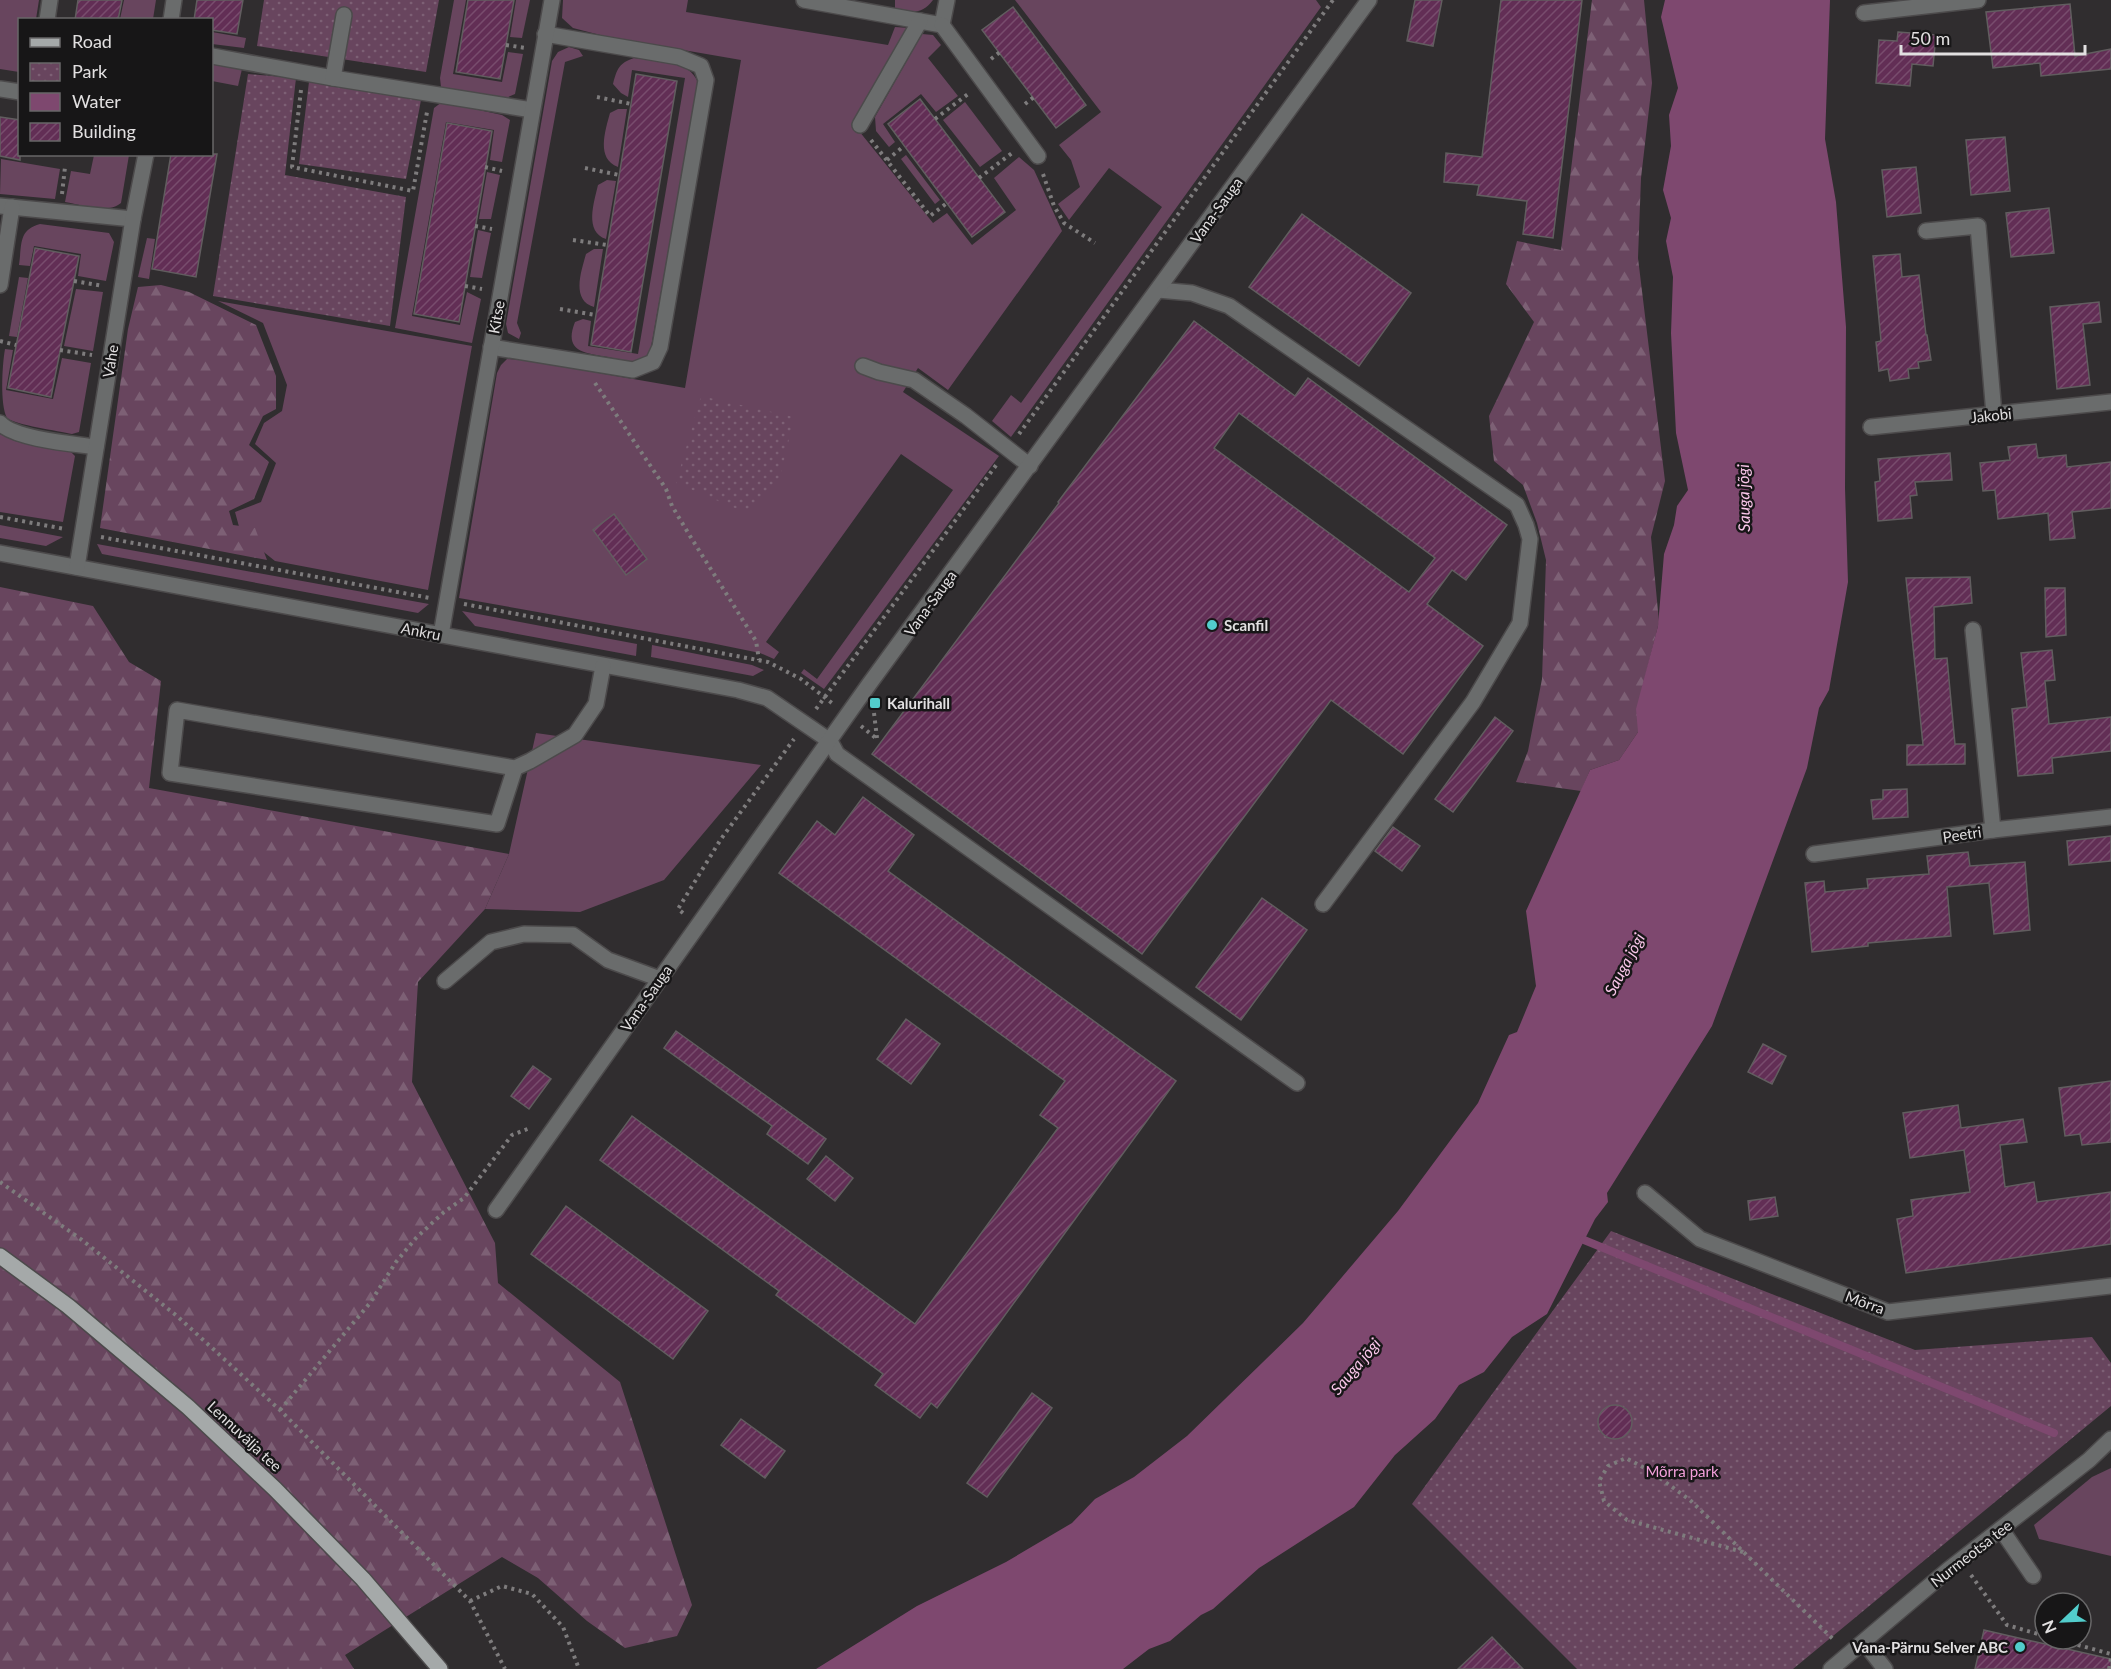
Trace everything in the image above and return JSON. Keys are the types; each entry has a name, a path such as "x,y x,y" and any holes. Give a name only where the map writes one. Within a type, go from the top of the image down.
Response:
{"main road":[{"name":"Lennuvälja tee","path":"0,1256 68,1306 188,1407 275,1489 363,1579 440,1669"}],"street":[{"path":"47,18 50,0"},
{"path":"171,18 174,0"},
{"name":"Kitse","path":"441,635 552,0"},
{"path":"804,0 942,25 1038,156"},
{"path":"942,25 947,0"},
{"path":"1864,13 1978,0"},
{"name":"Vana-Sauga","path":"496,1210 830,741 1367,1"},
{"path":"333,78 344,15"},
{"path":"860,125 921,21"},
{"path":"491,347 633,369 652,362 660,347 706,80 701,66 679,57 545,34"},
{"path":"213,56 532,110"},
{"path":"0,88 18,92"},
{"name":"Vahe","path":"77,567 146,156"},
{"path":"0,285 6,207 134,219"},
{"path":"1926,231 1978,226 1994,414"},
{"path":"1158,290 1192,293 1229,306 1516,505 1530,539 1520,622 1473,702 1323,904"},
{"path":"862,366 914,380 966,416 1030,466"},
{"name":"Jakobi","path":"1871,427 2111,402"},
{"path":"0,423 5,429 40,439 96,447"},
{"name":"Ankru","path":"0,553 738,690 767,698 830,741 837,754 1298,1083"},
{"path":"1973,630 1993,830"},
{"path":"514,768 497,825 170,773 177,710 514,768 575,735 596,704 603,666"},
{"name":"Peetri","path":"1814,854 2111,817"},
{"path":"445,981 491,942 524,934 573,935 608,960 660,979"},
{"name":"Mõrra","path":"1645,1193 1700,1239 1888,1312 2111,1286"},
{"name":"Nurmeotsa tee","path":"1831,1669 1960,1560 2090,1460 2111,1439"},
{"path":"2090,1460 2111,1449"},
{"path":"2001,1528 2033,1576"},
{"path":"1864,1642 1885,1669"}],"path":[{"path":"689,918 678,909 721,839 1008,449 1333,0"},
{"path":"506,45 528,48"},
{"path":"303,73 292,167 413,191 430,94"},
{"path":"935,119 984,82"},
{"path":"597,97 632,104"},
{"path":"860,125 930,216 947,203"},
{"path":"980,178 1027,141"},
{"path":"887,160 904,146"},
{"path":"1038,156 1054,206 1064,223 1095,243"},
{"path":"60,212 65,167"},
{"path":"485,167 507,171"},
{"path":"585,168 619,175"},
{"path":"475,226 497,230"},
{"path":"573,240 607,245"},
{"path":"74,281 111,288"},
{"path":"465,286 487,290"},
{"path":"560,309 596,315"},
{"path":"0,341 16,345"},
{"path":"60,350 99,356"},
{"path":"583,361 600,393 666,489 672,506 756,641 759,660"},
{"path":"280,1410 370,1303 396,1262 416,1238 444,1212 464,1198 512,1135 531,1127"},
{"path":"0,1182 82,1240 177,1316 280,1410 470,1601 505,1669"},
{"path":"1743,1552 1627,1520 1604,1501 1599,1481 1608,1466 1626,1458 1650,1471 1690,1500 1848,1654"},
{"path":"1960,1560 2007,1625 2033,1633"},
{"path":"470,1601 502,1586 532,1594 563,1628 579,1669"},
{"path":"2093,1650 2111,1656 2109,1669"}],"green space":[{"path":"0,0 39,0 36,18 18,18 18,72 0,69"},
{"path":"124,0 156,0 153,18 120,18"},
{"path":"264,0 439,0 426,72 257,46"},
{"path":"454,0 466,0 453,74 502,82 508,52 523,54 515,94 506,98 441,87 440,78"},
{"path":"516,0 530,0 522,38 510,37"},
{"path":"563,0 688,0 686,12 888,45 895,27 909,28 855,126 933,223 947,213 972,245 1016,210 994,178 1019,157 1034,170 1062,231 948,390 918,368 903,392 999,456 824,689 801,673 804,669 817,679 953,490 901,454 766,642 779,652 774,659 760,653 711,643 459,598 497,373 507,359 685,388 741,60 608,37 573,28 562,18"},
{"path":"895,0 933,0 925,8 912,11 895,9"},
{"path":"1015,0 1316,0 1321,7 1011,437 992,421 1011,395 1021,403 1162,207 1109,168 1069,220 1058,204 1080,187 1071,160 1059,145 1101,112"},
{"path":"1592,0 1644,0 1652,83 1641,178 1638,258 1665,481 1651,537 1659,622 1638,705 1638,732 1619,760 1590,770 1581,791 1516,782 1528,751 1542,679 1546,560 1537,523 1523,485 1494,461 1489,416 1534,322 1506,284 1517,241 1561,250"},
{"path":"213,32 246,38 244,48 213,44"},
{"path":"922,34 933,35 941,45 928,58 958,96 936,112 921,94 883,124 895,142 889,147 876,131 875,117"},
{"path":"569,47 579,50 583,56 565,62 517,323 521,333 519,339 508,333 506,324 552,61 558,52"},
{"path":"634,58 680,65 694,75 698,83 650,353 645,360 636,361 584,352 574,345 572,340 575,322 583,319 591,321 588,346 638,354 685,78 632,70 628,97 613,84 619,67"},
{"path":"213,64 242,69 238,86 213,81"},
{"path":"248,74 296,78 285,175 406,197 390,326 213,296"},
{"path":"309,82 421,100 406,179 299,164"},
{"path":"442,102 502,115 510,120 502,162 490,160 494,130 446,122 412,316 460,325 467,292 481,299 472,343 395,328 434,108"},
{"path":"965,102 1002,151 980,167 943,120"},
{"path":"618,109 627,109 618,167 607,158 604,144 610,113"},
{"path":"906,155 940,200 935,204 901,159"},
{"path":"94,156 129,156 121,203 116,206 94,208 65,202 71,171 90,174"},
{"path":"1,159 60,169 55,199 0,194"},
{"path":"487,172 500,175 491,219 479,219"},
{"path":"607,180 616,181 606,239 595,230 592,216 598,185"},
{"path":"40,224 109,233 114,242 106,281 78,276 81,254 34,246 30,266 19,265 24,234"},
{"path":"478,230 491,233 482,278 470,277"},
{"path":"147,238 155,239 149,279 138,277"},
{"path":"594,249 603,249 594,307 582,298 580,285 586,254"},
{"path":"19,277 28,278 17,337 9,336"},
{"path":"161,285 189,292 256,325 276,376 276,409 263,416 249,445 269,462 254,499 229,511 233,525 255,528 267,560 100,528 128,329 138,287"},
{"path":"76,289 103,292 93,351 64,346"},
{"path":"218,301 472,346 428,590 275,561 241,534 235,512 261,502 276,463 255,444 264,423 282,411 287,385 263,323"},
{"path":"5,349 13,350 6,390 53,399 62,358 91,363 79,432 72,434 38,428 7,418 2,395"},
{"path":"701,396 794,417 780,478 749,514 676,483"},
{"path":"0,434 15,441 70,451 75,456 63,522 0,512"},
{"path":"0,525 63,537 46,546 0,538"},
{"path":"97,544 429,604 418,613 102,554"},
{"path":"0,587 93,606 129,662 161,681 149,788 509,854 485,909 418,982 412,1082 495,1243 498,1283 620,1382 692,1605 677,1636 625,1648 587,1621 538,1578 502,1557 345,1655 354,1669 0,1669"},
{"path":"462,611 637,644 636,656 475,626"},
{"path":"652,645 752,665 764,670 753,676 651,657"},
{"path":"536,733 761,765 664,880 580,912 485,909 509,854"},
{"name":"Mõrra park","path":"1611,1231 1915,1350 2092,1337 2111,1363 2111,1406 1793,1669 1577,1669 1412,1504"},
{"path":"2111,1468 2111,1556 2039,1539 2034,1525 2092,1477"}],"water":[{"name":"Sauga jõgi","path":"1665,0 1830,0 1825,139 1836,202 1846,327 1845,488 1848,582 1829,690 1819,708 1807,768 1712,1026 1607,1193 1608,1202 1595,1219 1547,1314 1512,1337 1484,1372 1459,1385 1435,1419 1395,1455 1354,1507 1259,1568 1213,1609 1201,1615 1170,1641 1149,1649 1123,1669 816,1669 917,1606 1006,1562 1072,1523 1095,1499 1134,1477 1187,1436 1303,1323 1398,1211 1478,1103 1509,1035 1517,1032 1536,986 1526,911 1590,770 1619,760 1638,732 1636,709 1658,626 1664,554 1674,525 1677,506 1688,490 1676,433 1671,333 1673,277 1666,241 1671,218 1663,190 1671,146 1669,115 1678,88 1661,17"}],"building":[{"path":"78,0 122,0 118,18 75,18"},
{"path":"197,0 243,0 237,34 213,30 213,18 194,18"},
{"path":"468,0 514,0 500,79 456,72"},
{"path":"1415,0 1442,0 1433,46 1407,41"},
{"path":"1501,0 1582,0 1553,238 1523,234 1527,201 1477,195 1479,185 1444,182 1446,153 1482,157"},
{"path":"2070,4 2075,56 2111,49 2111,69 2041,76 2040,63 1993,68 1986,12"},
{"path":"1013,7 1086,105 1056,128 982,30"},
{"path":"1898,32 1936,35 1933,66 1912,64 1910,86 1876,83 1879,40 1897,41"},
{"path":"636,74 677,81 631,352 591,345"},
{"path":"920,99 1005,212 972,237 888,124"},
{"path":"0,117 18,120 20,160 0,156"},
{"path":"447,123 492,131 459,322 414,314"},
{"path":"2005,137 2010,191 1971,195 1966,140"},
{"path":"217,154 196,277 152,269 171,156 213,156"},
{"path":"1916,167 1921,213 1887,217 1882,170"},
{"path":"2049,208 2054,253 2011,257 2006,213"},
{"path":"1302,214 1411,293 1359,366 1249,287"},
{"path":"35,248 79,256 51,397 8,388"},
{"path":"1900,254 1902,277 1919,275 1931,360 1918,362 1919,368 1908,369 1909,378 1890,381 1888,369 1879,371 1876,342 1881,341 1873,256"},
{"path":"2099,302 2101,322 2083,324 2090,385 2057,389 2050,307"},
{"name":"Scanfil","path":"1194,321 1295,396 1308,378 1507,525 1466,580 1452,570 1427,604 1483,646 1403,754 1331,700 1142,954 872,754","holes":["1239,413 1435,558 1409,592 1214,448"]},
{"path":"2036,444 2038,458 2066,455 2067,467 2111,462 2111,508 2072,512 2075,538 2050,540 2048,513 1998,519 1995,490 1983,491 1980,463 2010,460 2008,447"},
{"path":"1950,453 1952,480 1915,482 1917,495 1910,496 1912,518 1878,521 1875,482 1880,481 1878,459"},
{"path":"614,514 647,559 626,575 593,530"},
{"path":"1970,577 1972,603 1934,607 1935,659 1947,658 1955,744 1965,744 1965,764 1907,765 1907,745 1923,745 1906,578"},
{"path":"2045,588 2065,588 2066,635 2046,637"},
{"path":"2052,650 2055,680 2045,681 2049,724 2111,717 2111,751 2052,758 2053,773 2018,776 2012,709 2027,707 2021,653"},
{"path":"1495,717 1513,731 1453,812 1435,799"},
{"path":"1907,789 1908,817 1873,819 1871,800 1883,799 1883,790"},
{"path":"863,797 914,835 888,871 1176,1081 937,1408 931,1403 920,1418 875,1385 883,1374 776,1295 779,1291 600,1160 632,1116 915,1324 1058,1128 1040,1115 1065,1081 779,873 817,821 835,835"},
{"path":"1393,827 1420,846 1402,871 1375,851"},
{"path":"2111,836 2111,861 2069,865 2067,841"},
{"path":"1968,852 1970,866 2025,862 2030,930 1994,934 1989,883 1947,887 1951,936 1868,943 1868,946 1812,952 1805,883 1824,881 1825,892 1868,888 1867,879 1929,874 1927,856"},
{"path":"1262,898 1307,930 1241,1020 1196,987"},
{"path":"906,1019 940,1044 911,1084 877,1059"},
{"path":"676,1031 826,1139 808,1164 767,1134 772,1126 664,1048"},
{"path":"1763,1044 1786,1056 1772,1084 1748,1072"},
{"path":"533,1066 551,1079 529,1109 511,1096"},
{"path":"2111,1081 2111,1142 2082,1145 2080,1134 2065,1136 2059,1088"},
{"path":"1958,1105 1961,1128 2023,1119 2027,1142 2000,1145 2005,1187 2034,1182 2037,1202 2111,1192 2111,1244 1906,1273 1897,1219 1913,1216 1911,1200 1970,1192 1964,1150 1910,1158 1903,1113"},
{"path":"826,1156 853,1178 835,1201 807,1179"},
{"path":"1775,1197 1778,1216 1750,1220 1748,1201"},
{"path":"566,1206 708,1311 673,1359 531,1254"},
{"path":"1032,1393 1052,1408 987,1497 967,1483"},
{"path":"1615,1405 1627,1410 1632,1422 1627,1434 1615,1439 1603,1434 1598,1422 1603,1410"},
{"path":"741,1419 785,1451 765,1478 721,1445"},
{"name":"Vana-Pärnu Selver ABC","path":"1984,1630 2033,1641 2033,1651 2076,1651 2111,1659 2111,1669 1975,1669"},
{"path":"1492,1637 1523,1669 1458,1669"}],"waterway":[{"path":"1584,1240 2054,1433"}],"place":[{"name":"Scanfil","path":"1212,625"},
{"name":"Kalurihall","path":"875,703"},
{"name":"Vana-Pärnu Selver ABC","path":"2020,1647"}]}
